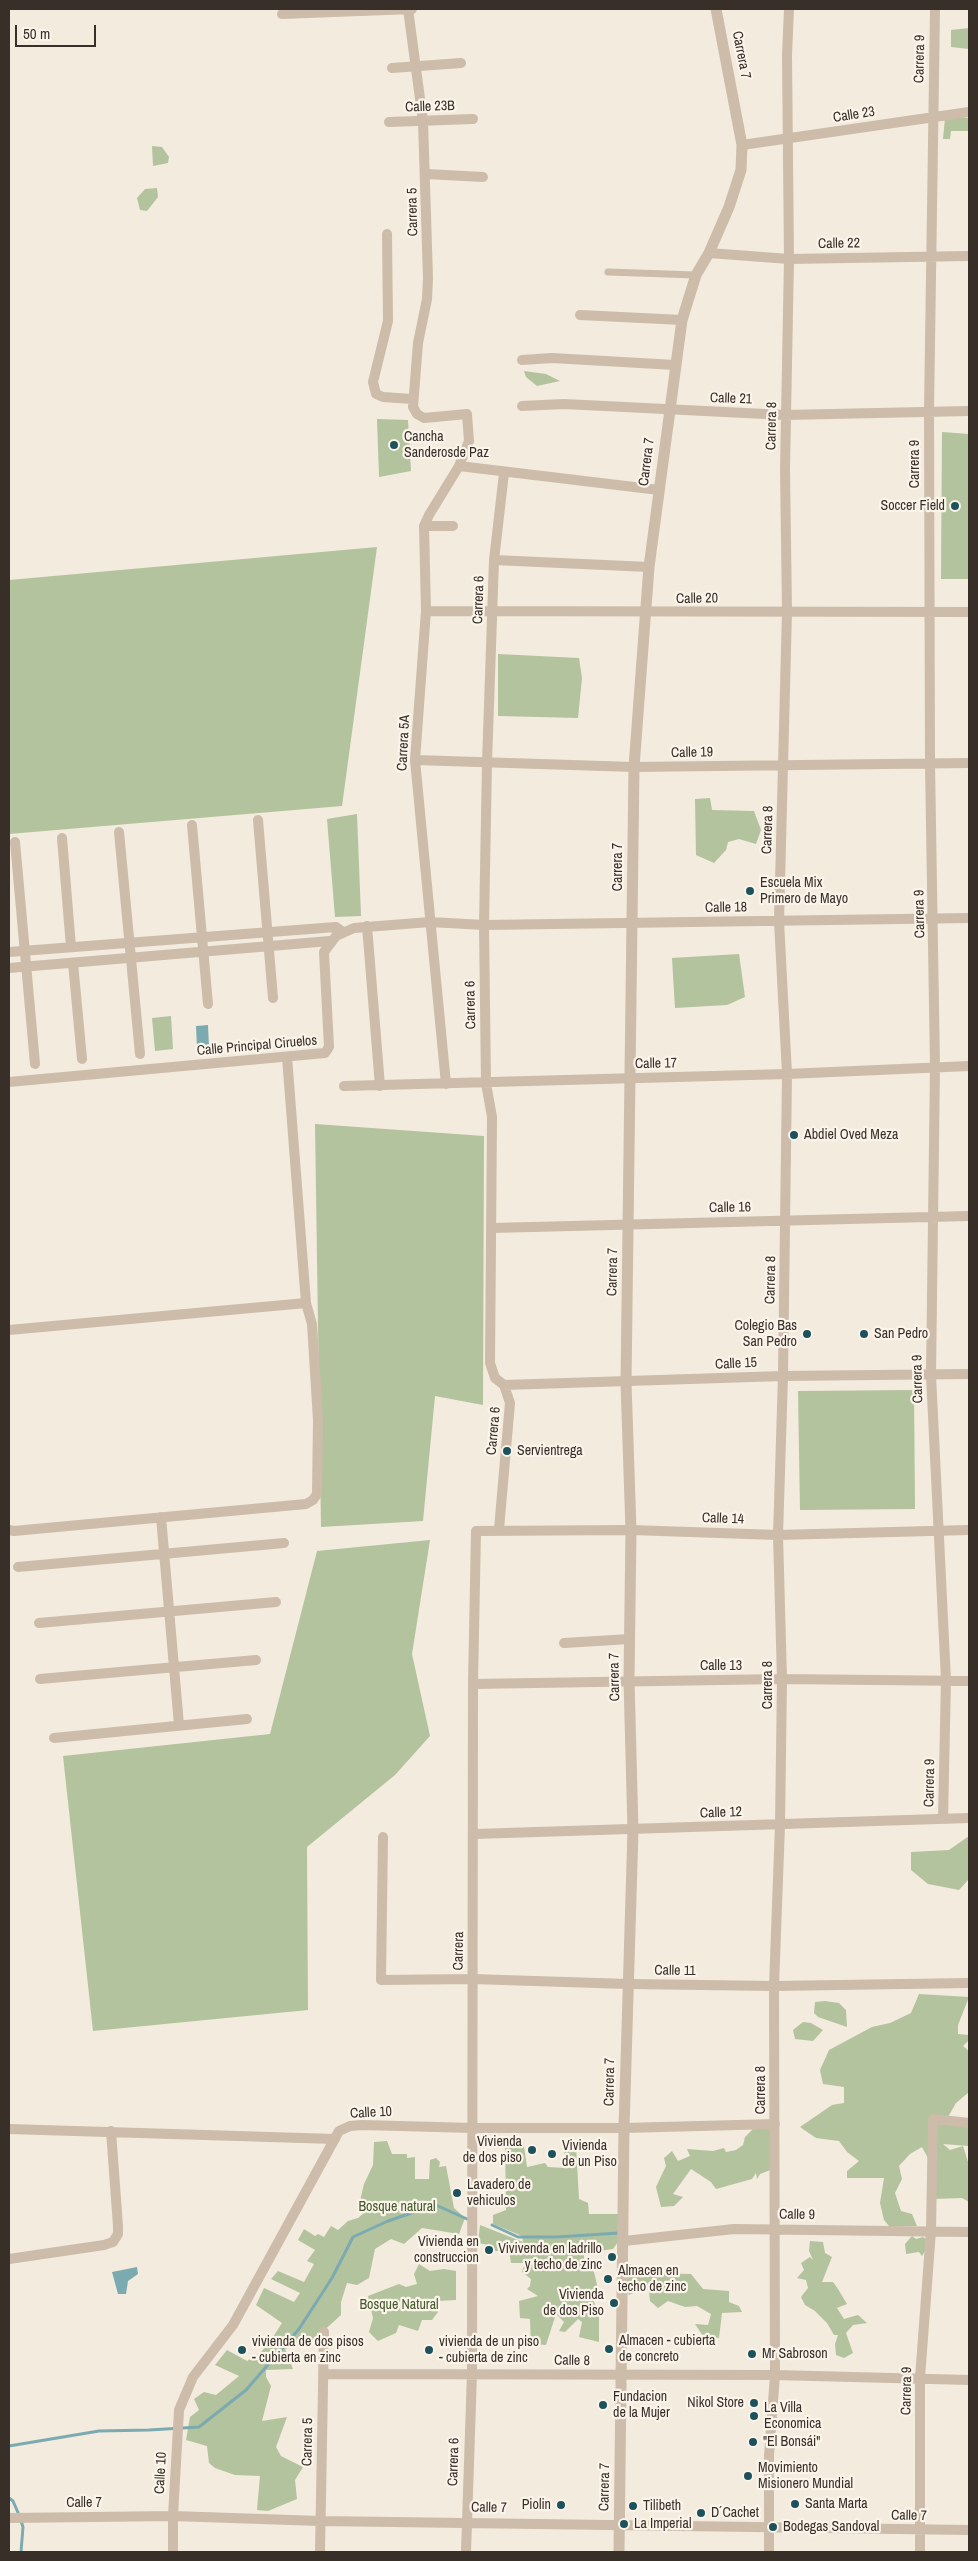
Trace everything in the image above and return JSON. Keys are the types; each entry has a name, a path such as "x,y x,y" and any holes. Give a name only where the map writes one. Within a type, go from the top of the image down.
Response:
{"street":[{"path":"282,14 409,9"},
{"name":"Carrera 5","path":"409,9 423,121 426,174 427,299 418,343 412,399 417,414 424,418 467,414"},
{"name":"Carrera 7","path":"619,2552 623,2376 624,2128 633,1830 629,1680 630,1530 626,1383 634,767 645,613 669,410 682,320 696,274 709,253 741,170 742,145 716,9"},
{"name":"Carrera 8","path":"769,2552 769,2456 775,2375 774,1986 780,1825 782,1679 778,1534 783,1376 786,1074 779,921 787,611 786,415 789,259 787,55 789,9"},
{"name":"Carrera 9","path":"935,9 929,410 930,764 935,1066 931,1375 946,1680 943,1819"},
{"path":"392,68 461,63"},
{"name":"Calle 23","path":"742,145 969,112"},
{"name":"Calle 23B","path":"388,122 473,118"},
{"path":"426,174 483,176"},
{"path":"387,234 388,321 373,382 376,394 383,397 412,399"},
{"name":"Calle 22","path":"709,253 789,259 969,256"},
{"path":"608,272 696,274"},
{"path":"580,315 682,320"},
{"path":"522,360 552,358 675,365"},
{"name":"Calle 21","path":"522,406 564,404 786,415 969,410"},
{"name":"Carrera 5A","path":"446,1084 415,760 426,611 424,526 459,466 469,441 467,414"},
{"path":"459,466 504,473 659,490"},
{"name":"Carrera 6","path":"499,1529 510,1403 504,1385 495,1378 490,1363 492,1117 486,1083 484,924 494,560 504,473"},
{"path":"424,526 453,526"},
{"path":"494,560 650,567"},
{"name":"Calle 20","path":"426,611 492,610 645,613 787,611 969,612"},
{"name":"Calle 19","path":"415,760 487,764 634,767 969,763"},
{"path":"258,820 273,998"},
{"path":"192,825 208,1004"},
{"path":"119,832 128,944 140,1054"},
{"path":"62,838 71,947"},
{"path":"15,842 35,1064"},
{"name":"Calle 18","path":"484,924 969,918"},
{"path":"9,968 317,943 330,941 343,932 367,926 430,922 484,924"},
{"path":"367,926 380,1086"},
{"path":"9,952 336,927 343,932"},
{"path":"316,929 317,943"},
{"name":"Calle Principal Ciruelos","path":"9,1082 326,1054 328,1047 323,959 324,952 330,941"},
{"path":"71,947 77,950 79,955 73,963 82,1059"},
{"path":"9,1530 306,1504 313,1500 316,1494 318,1420 312,1324 306,1303 287,1057"},
{"name":"Calle 17","path":"344,1086 786,1074 969,1066"},
{"name":"Calle 16","path":"492,1228 969,1216"},
{"path":"9,1330 306,1303"},
{"name":"Calle 15","path":"504,1385 626,1383 783,1376 969,1374"},
{"path":"161,1517 179,1725"},
{"name":"Calle 14","path":"476,1531 499,1529 630,1530 778,1534 969,1530"},
{"name":"Carrera","path":"472,2373 473,1684 476,1531"},
{"path":"18,1567 284,1543"},
{"path":"39,1623 276,1602"},
{"path":"564,1643 630,1639"},
{"path":"40,1678 256,1660"},
{"name":"Calle 13","path":"473,1684 782,1679 969,1681"},
{"path":"54,1738 247,1719"},
{"name":"Calle 12","path":"474,1834 969,1818"},
{"name":"Calle 11","path":"383,1837 381,1980 472,1979 774,1986 969,1983"},
{"name":"Carrera 9","path":"920,2552 920,2378 931,2231 933,2119 969,2123"},
{"name":"Calle 10","path":"173,2552 173,2516 179,2410 194,2377 233,2325 339,2131 350,2126 362,2124 473,2128 624,2128 775,2124"},
{"path":"9,2129 334,2139"},
{"path":"9,2259 104,2245 113,2242 118,2234 118,2218 111,2131"},
{"name":"Calle 9","path":"624,2240 728,2229 775,2228 969,2232"},
{"name":"Carrera 5","path":"320,2552 324,2332"},
{"name":"Carrera 6","path":"466,2552 472,2373"},
{"name":"Calle 8","path":"324,2374 775,2375 969,2380"},
{"name":"Calle 7","path":"9,2518 173,2516 320,2521 466,2521 969,2530"}],"green space":[{"path":"969,28 969,49 951,47 951,30"},
{"path":"945,118 969,118 969,131 951,131 950,139 943,139"},
{"path":"152,146 162,147 169,157 168,163 153,166"},
{"path":"157,188 158,197 147,211 140,210 137,198 145,189"},
{"path":"524,371 546,374 560,381 537,386 526,377"},
{"name":"Cancha Sanderosde Paz","path":"377,419 408,420 411,471 379,477"},
{"name":"Soccer Field","path":"942,432 969,434 969,579 941,579"},
{"path":"377,547 342,806 9,834 9,580"},
{"path":"498,654 579,658 582,678 578,718 498,716"},
{"path":"710,798 712,810 754,811 761,830 756,844 739,839 728,842 726,850 714,863 696,855 695,799"},
{"path":"357,814 361,916 335,917 327,819"},
{"path":"739,954 745,997 727,1005 675,1008 672,958"},
{"path":"171,1016 173,1049 155,1051 152,1018"},
{"path":"315,1124 484,1136 483,1405 435,1396 423,1521 321,1527"},
{"path":"914,1390 915,1509 800,1510 798,1391"},
{"path":"430,1540 412,1654 430,1736 395,1775 307,1847 308,2010 93,2031 63,1756 270,1734 317,1551"},
{"path":"969,1836 969,1879 959,1890 928,1884 911,1870 911,1852 949,1850"},
{"path":"919,1994 969,1997 958,2025 958,2034 969,2035 969,2040 963,2046 969,2051 969,2092 956,2103 948,2117 969,2128 969,2146 943,2144 950,2150 963,2146 969,2165 969,2202 962,2198 933,2199 928,2158 922,2147 910,2154 899,2166 902,2179 895,2193 901,2211 912,2214 917,2226 889,2226 884,2220 880,2203 884,2178 847,2178 847,2171 859,2161 847,2152 839,2141 816,2138 800,2127 832,2105 844,2103 844,2087 823,2084 820,2070 829,2050 872,2027 890,2023 911,2013"},
{"path":"815,2002 839,2003 846,2010 847,2027 818,2017 814,2013"},
{"path":"803,2022 811,2023 823,2030 813,2041 795,2039 793,2030"},
{"path":"773,2127 773,2169 760,2174 757,2179 756,2173 752,2179 716,2189 711,2182 691,2169 673,2194 683,2197 674,2206 661,2207 656,2187 666,2166 664,2158 672,2151 678,2161 690,2156 687,2149 713,2151 724,2148 726,2152 736,2150 743,2145 745,2137 754,2128"},
{"path":"523,2140 527,2167 545,2163 548,2167 565,2168 564,2147 576,2146 579,2199 588,2203 589,2214 618,2214 618,2242 613,2249 584,2253 584,2263 594,2272 598,2289 593,2300 599,2313 599,2342 579,2337 582,2322 578,2319 565,2332 559,2331 564,2322 556,2314 546,2345 531,2344 530,2319 520,2318 519,2301 538,2296 527,2289 530,2286 531,2279 522,2272 525,2263 511,2263 509,2251 494,2251 494,2246 478,2243 480,2225 523,2242 522,2236 493,2224 493,2215 506,2210 505,2141"},
{"name":"Bosque natural","path":"387,2141 392,2154 407,2154 407,2158 415,2157 415,2179 429,2179 430,2160 436,2158 440,2162 439,2167 446,2166 454,2208 465,2218 459,2234 422,2228 404,2244 391,2239 375,2249 369,2278 357,2285 347,2283 341,2302 341,2315 309,2344 285,2349 293,2369 266,2370 266,2377 271,2386 262,2421 287,2417 276,2447 281,2456 303,2467 295,2480 297,2499 268,2511 257,2510 260,2476 235,2475 215,2468 209,2463 207,2446 186,2440 190,2417 199,2410 194,2399 204,2392 216,2395 239,2376 215,2365 227,2350 247,2361 261,2352 271,2340 282,2323 256,2305 264,2288 294,2302 300,2293 271,2279 278,2271 304,2282 314,2264 307,2261 315,2250 298,2240 304,2229 315,2236 318,2234 324,2237 331,2226 338,2230 348,2221 358,2218 365,2212 360,2201 364,2184 373,2165 374,2142"},
{"path":"912,2236 916,2239 923,2237 926,2239 925,2251 922,2256 919,2252 906,2254 905,2244"},
{"path":"810,2241 823,2242 825,2253 832,2257 822,2282 833,2282 847,2304 837,2308 844,2319 858,2315 867,2323 853,2325 846,2333 853,2353 844,2358 836,2355 835,2344 838,2335 834,2335 827,2323 815,2311 805,2305 801,2297 808,2288 806,2280 797,2278 804,2270 801,2263 810,2257 813,2260 809,2251"},
{"name":"Bosque Natural","path":"419,2264 430,2271 444,2269 456,2271 456,2300 437,2301 438,2312 432,2320 422,2320 418,2331 399,2325 396,2333 378,2341 369,2332 373,2318 368,2296 399,2284 406,2287 417,2284 414,2274"},
{"path":"630,2264 644,2273 691,2274 703,2289 729,2291 729,2302 739,2306 742,2312 722,2313 719,2338 703,2336 695,2324 708,2325 711,2314 697,2306 685,2307 668,2301 658,2308 650,2301 649,2290 640,2290 629,2295 625,2287"}],"water":[{"path":"208,1025 209,1047 197,1048 196,1026"},
{"path":"137,2267 138,2274 128,2281 126,2294 118,2294 112,2272"}],"waterway":[{"path":"9,2446 99,2431 199,2427 246,2390 299,2329 332,2278 353,2237 388,2221 432,2206 438,2206 467,2219"},
{"path":"492,2225 518,2237 557,2237 619,2233"},
{"path":"9,2498 13,2501 19,2515"},
{"path":"21,2521 23,2527 21,2552"}],"place":[{"name":"Cancha Sanderosde Paz","path":"394,445"},
{"name":"Soccer Field","path":"955,506"},
{"name":"Escuela Mix Primero de Mayo","path":"750,891"},
{"name":"Abdiel Oved Meza","path":"794,1135"},
{"name":"Colegio Bas San Pedro","path":"807,1334"},
{"name":"San Pedro","path":"864,1334"},
{"name":"Servientrega","path":"507,1451"},
{"name":"Vivienda de dos piso","path":"532,2150"},
{"name":"Vivienda de un Piso","path":"552,2154"},
{"name":"Lavadero de vehiculos","path":"457,2193"},
{"name":"Vivienda en construccion","path":"489,2250"},
{"name":"Vivivenda en ladrillo y techo de zinc","path":"612,2257"},
{"name":"Almacen en techo de zinc","path":"608,2279"},
{"name":"Vivienda de dos Piso","path":"614,2303"},
{"name":"Almacen - cubierta de concreto","path":"609,2349"},
{"name":"vivienda de dos pisos - cubierta en zinc","path":"242,2350"},
{"name":"vivienda de un piso - cubierta de zinc","path":"429,2350"},
{"name":"Mr Sabroson","path":"752,2354"},
{"name":"Nikol Store","path":"754,2403"},
{"name":"Fundacion de la Mujer","path":"603,2405"},
{"name":"La Villa Economica","path":"754,2416"},
{"name":"\"El Bonsái\"","path":"753,2442"},
{"name":"Movimiento Misionero Mundial","path":"748,2476"},
{"name":"Santa Marta","path":"795,2504"},
{"name":"Piolin","path":"561,2505"},
{"name":"Tilibeth","path":"633,2506"},
{"name":"D´ Cachet","path":"701,2513"},
{"name":"La Imperial","path":"624,2524"},
{"name":"Bodegas Sandoval","path":"773,2527"}]}
